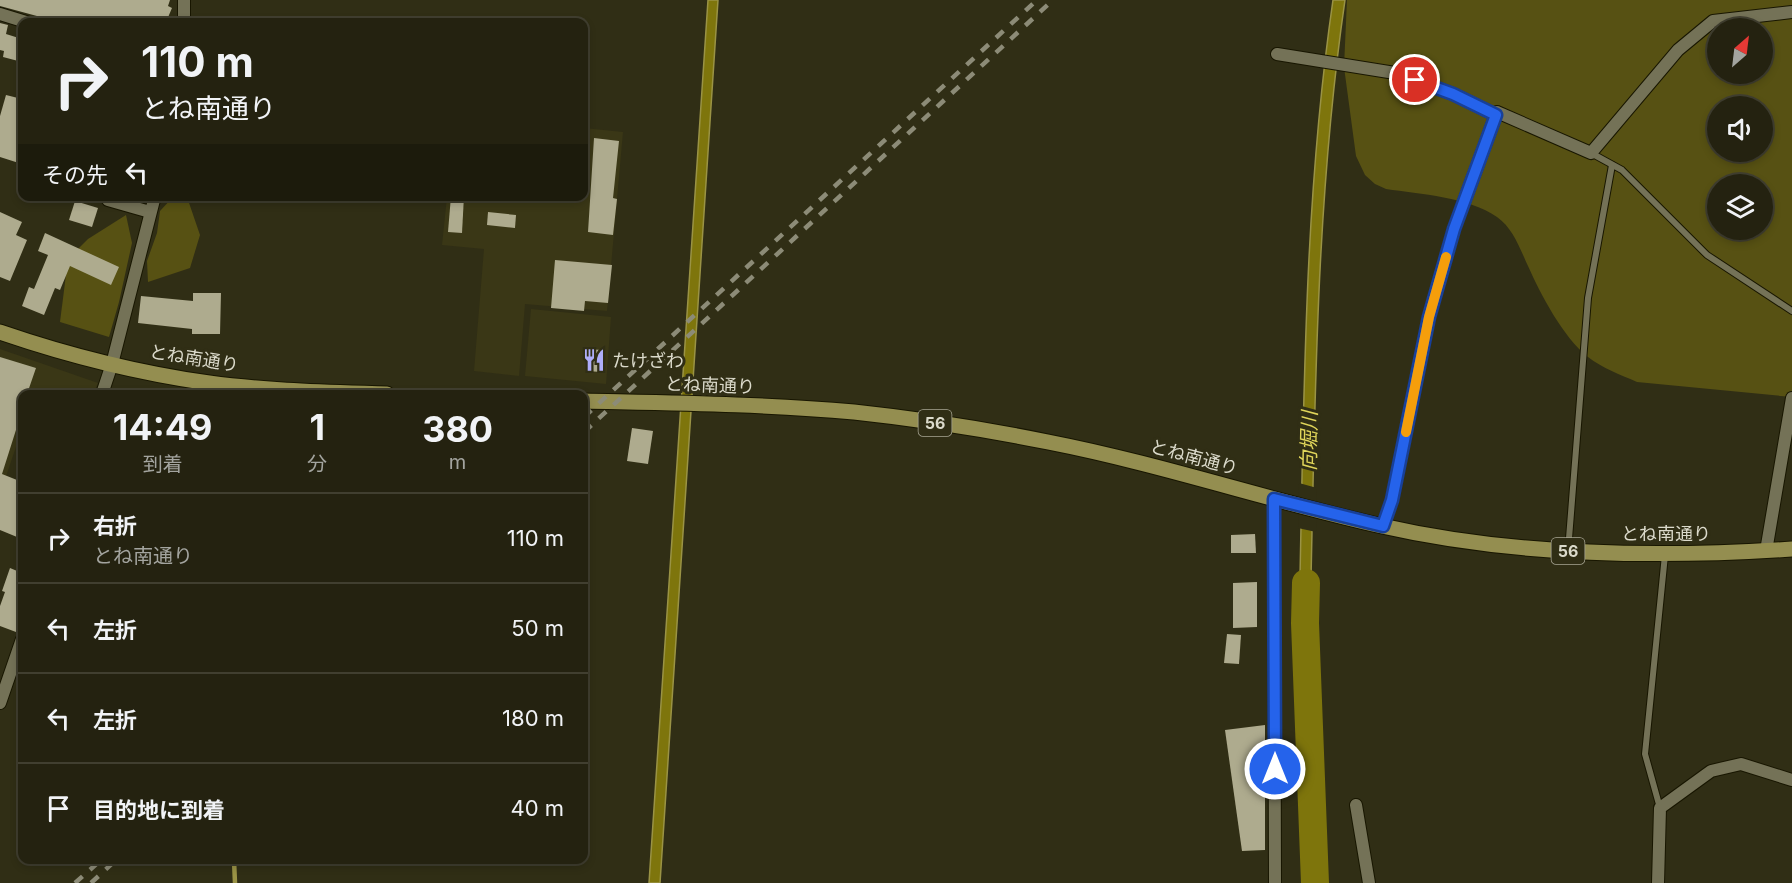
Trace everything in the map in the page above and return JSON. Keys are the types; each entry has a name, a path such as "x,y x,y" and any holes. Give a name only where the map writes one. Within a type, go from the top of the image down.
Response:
{"main road":[{"name":"とね南通り","path":"0,332 112,364 209,383 278,390"},
{"name":"とね南通り","path":"588,401 722,404 852,412 984,430 1120,457 1383,526 1451,539 1568,551 1665,554 1792,549"}],"street":[{"path":"184,0 184,18"},
{"path":"1383,526 1392,500 1429,317 1454,229 1497,112 1591,153 1678,50 1713,21 1792,12"},
{"path":"0,14 18,20"},
{"path":"1277,54 1395,73 1453,94 1496,115"},
{"path":"112,201 150,212"},
{"path":"103,390 112,364 153,201"},
{"path":"1766,551 1792,398"},
{"path":"1275,883 1276,499"},
{"path":"0,703 18,651"},
{"path":"1658,883 1660,808 1711,771 1741,764 1792,780"},
{"path":"1356,805 1369,883"}],"lane":[{"path":"1591,153 1622,170 1707,255 1792,311"},
{"path":"1568,551 1588,298 1612,165"},
{"path":"1660,808 1645,754 1665,554"}],"shaded area":[{"path":"1347,0 1792,0 1792,397 1637,382 1605,368 1588,357 1570,338 1539,290 1516,239 1503,222 1486,210 1459,201 1386,189 1375,184 1365,175 1356,156 1344,67"},
{"path":"588,128 623,132 607,311 525,304 519,376 474,371 484,249 442,245 447,201 588,201"},
{"path":"169,201 188,201 200,235 190,268 148,282 147,261 157,233 160,211"},
{"path":"126,215 132,243 109,337 60,322 68,259 88,239"},
{"path":"531,309 611,317 606,384 525,376"},
{"path":"0,349 98,383 95,390 18,390 18,444 2,488 0,487"}],"water":[{"path":"708,0 718,0 660,883 649,883"},
{"path":"1333,0 1345,0 1335,77 1322,233 1315,389 1310,623 1299,622 1304,389 1310,233 1323,77"}],"pier":[{"path":"1299,483 1317,488 1316,532 1298,528"}],"building":[{"path":"0,0 170,0 168,6 172,8 168,18 138,16 137,18 44,18 0,6"},
{"path":"0,23 8,25 6,34 18,38 18,61 3,57 4,51 0,50"},
{"path":"6,95 18,98 18,163 0,157 0,116"},
{"path":"594,138 619,141 613,198 617,199 613,235 588,232"},
{"path":"75,201 98,208 92,227 69,220"},
{"path":"451,201 464,201 462,233 448,232"},
{"path":"0,212 22,222 16,235 27,240 10,281 0,277"},
{"path":"488,212 516,215 515,228 487,225"},
{"path":"45,233 119,267 111,285 70,266 60,290 55,288 44,315 22,306 29,287 34,289 48,255 38,251"},
{"path":"555,260 612,265 608,303 585,301 584,311 551,308"},
{"path":"193,293 221,293 220,334 192,334 192,329 138,323 141,296 193,301"},
{"name":"たけざわ","path":"587,349 602,350 601,372 587,371"},
{"path":"0,357 36,368 28,390 18,390 18,424 2,474 18,480 18,534 17,537 0,530"},
{"path":"632,428 653,431 648,464 627,461"},
{"path":"1255,534 1256,553 1231,553 1231,535"},
{"path":"10,568 18,571 18,626 16,632 0,626 0,606 5,592 2,591"},
{"path":"1257,582 1257,627 1233,628 1233,583"},
{"path":"1227,634 1241,635 1239,664 1224,663"},
{"path":"1265,725 1265,850 1242,851 1225,730"}],"waterway":[{"name":"向堀川","path":"1306,583 1305,623 1315,883"},
{"path":"234,864 235,883"}],"railway":[{"path":"588,413 1037,0"},
{"path":"588,428 1053,0"},
{"path":"75,883 96,864"},
{"path":"91,883 112,864"}],"slow traffic":[{"path":"1406,432 1429,317 1446,257"}],"place":[{"name":"たけざわ","path":"594,360"}],"route":[{"path":"1275,769 1274,499 1383,526 1392,500 1429,317 1454,229 1496,115 1453,94 1415,80"}]}
